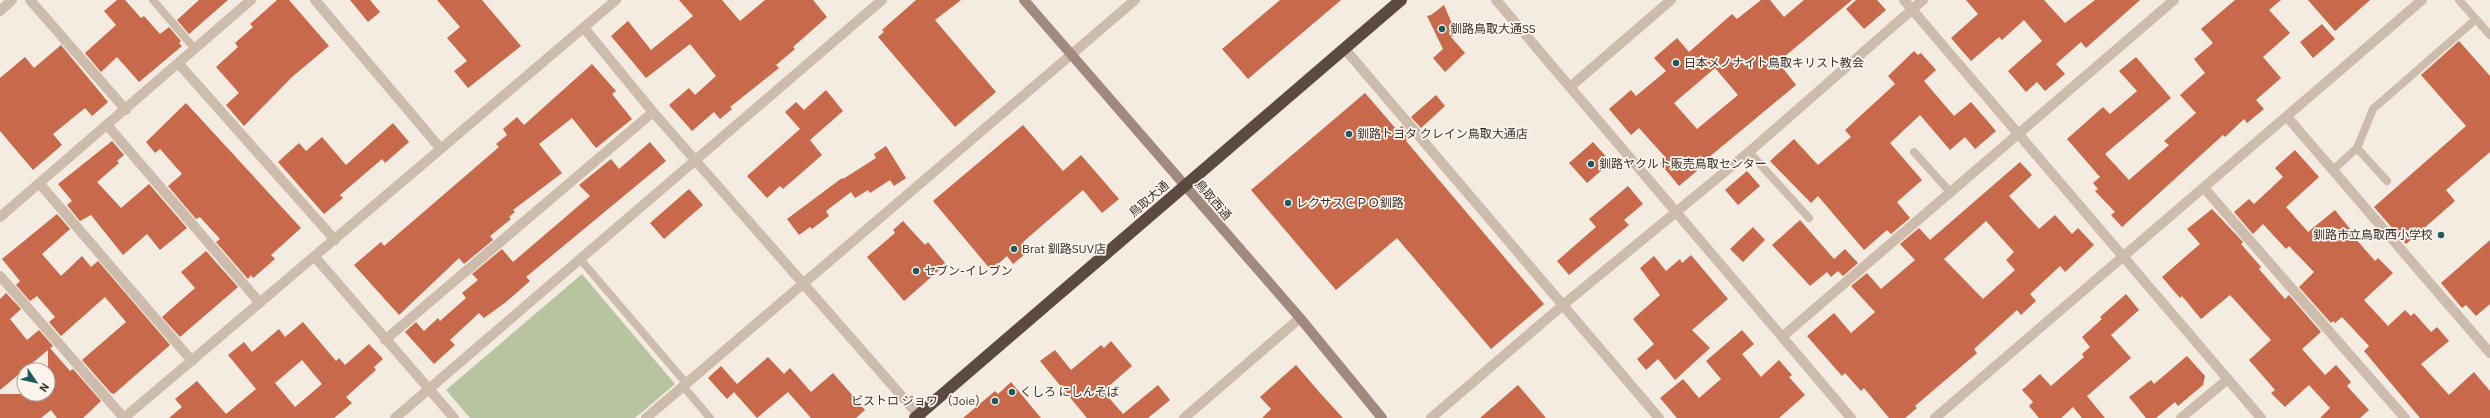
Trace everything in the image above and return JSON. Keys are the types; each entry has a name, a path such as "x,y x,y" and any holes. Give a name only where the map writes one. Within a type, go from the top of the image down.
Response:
{"highway":[{"name":"鳥取大通","path":"918,417 1401,0"}],"street":[{"path":"0,10 12,0"},
{"path":"30,0 126,110"},
{"path":"0,217 126,110 251,0"},
{"path":"315,0 441,149"},
{"path":"0,276 124,418 616,0"},
{"path":"395,418 882,0"},
{"name":"鳥取西通","path":"1024,0 1070,55 1300,318 1382,418"},
{"path":"646,418 802,283 1135,0"},
{"path":"1496,0 1851,418"},
{"path":"1570,86 1671,0"},
{"path":"1904,0 2261,418"},
{"path":"1431,418 1563,305 1748,152 1923,0"},
{"path":"1782,337 2020,134 2174,0"},
{"path":"1934,418 2122,257 2288,118 2422,0"},
{"path":"584,28 654,112 918,417"},
{"path":"1344,48 1659,418"},
{"path":"179,64 335,240"},
{"path":"385,340 654,112"},
{"path":"2288,118 2490,353"},
{"path":"107,125 260,303"},
{"path":"39,183 192,361"},
{"path":"2204,188 2405,418"},
{"path":"315,257 385,340 454,418"},
{"path":"1184,418 1300,318"},
{"path":"2181,418 2228,379"}],"lane":[{"path":"153,0 196,49"},
{"path":"2460,0 2490,35"},
{"path":"2333,170 2357,148 2373,109 2476,19"},
{"path":"2357,148 2387,181"},
{"path":"1748,152 1809,218"},
{"path":"1914,152 1951,193"},
{"path":"580,259 710,418"}],"green space":[{"path":"582,274 675,384 635,418 470,418 446,390"}],"building":[{"path":"117,0 125,0 141,18 144,16 160,34 169,27 181,41 179,43 182,46 139,82 117,57 101,72 85,53 116,25 104,11"},
{"path":"199,0 228,0 189,34 177,20"},
{"path":"277,0 289,0 329,46 292,77 244,126 226,105 239,93 216,67 238,47 235,43 253,27 250,24"},
{"path":"350,0 370,0 380,12 368,22"},
{"path":"437,0 482,0 521,46 468,88 454,71 467,61 447,38 460,27"},
{"path":"679,0 722,0 740,21 765,0 813,0 827,17 793,47 795,49 776,65 779,68 730,107 732,109 720,119 714,112 692,131 669,105 689,88 695,95 716,76 690,44 646,78 611,36 628,21 651,50 693,16"},
{"path":"916,0 961,0 935,20 996,92 955,127 878,37 884,32 882,30"},
{"path":"1280,0 1341,0 1248,79 1222,49"},
{"path":"1761,0 1770,0 1784,17 1804,0 1852,0 1778,62 1796,85 1702,163 1704,165 1679,186 1660,163 1666,158 1639,128 1631,135 1609,109 1631,90 1636,96 1666,71 1654,58 1677,38 1689,52 1732,14 1737,19","holes":["1715,68 1738,95 1697,129 1674,103"]},
{"path":"1856,0 1877,0 1886,10 1864,29 1846,9"},
{"path":"1966,0 2044,0 2065,23 2095,0 2140,0 2086,48 2081,42 2056,64 2065,74 2045,91 2037,82 2026,92 2008,71 2042,41 2024,20 2002,40 1999,37 1971,61 1951,38 1978,14"},
{"path":"2235,0 2281,0 2269,10 2290,33 2263,57 2281,78 2256,100 2264,109 2247,123 2244,119 2225,137 2223,135 2122,227 2111,215 2115,212 2095,191 2098,189 2093,183 2100,177 2067,139 2103,107 2110,114 2137,91 2119,71 2136,57 2171,98 2105,154 2129,180 2169,145 2164,141 2196,113 2180,95 2205,73 2194,59 2213,43 2201,29"},
{"path":"2308,0 2370,0 2335,31"},
{"path":"1444,5 1456,33 1451,37 1465,53 1445,72 1433,58 1443,49 1427,16 1431,15"},
{"path":"2322,24 2335,39 2313,58 2300,42"},
{"path":"2459,41 2490,76 2490,152 2446,190 2455,201 2406,244 2374,207 2466,126 2421,75"},
{"path":"61,45 108,102 92,116 85,108 53,134 62,145 33,170 0,131 0,78 25,57 34,68"},
{"path":"1914,51 1918,55 1921,53 1936,70 1924,81 1954,116 1971,102 1996,131 1975,149 1965,137 1950,150 1920,115 1890,143 1922,180 1897,202 1910,218 1891,234 1887,230 1864,250 1818,196 1811,203 1770,161 1794,139 1818,165 1851,137 1845,130 1895,84 1888,76"},
{"path":"592,64 616,91 612,94 632,119 596,148 572,118 539,144 562,173 513,210 515,212 509,217 511,219 490,236 493,240 464,264 459,258 399,315 354,265 381,242 384,246 499,147 496,144 507,135 503,129 517,117 524,125"},
{"path":"826,90 843,111 810,140 822,155 783,189 780,186 767,198 747,176 800,129 785,112 796,102 804,110"},
{"path":"1365,93 1397,130 1402,126 1411,137 1406,141 1544,304 1491,349 1397,238 1336,290 1251,190"},
{"path":"1436,95 1445,106 1421,128 1411,117"},
{"path":"186,103 301,228 271,255 275,259 253,278 251,275 248,279 216,242 220,239 200,217 196,219 168,186 182,174 160,149 155,153 146,142"},
{"path":"393,123 409,142 385,163 382,159 340,195 343,198 324,214 278,162 299,143 306,151 322,137 346,165"},
{"path":"1023,125 1063,171 1081,155 1119,199 1102,213 1083,190 1023,242 1030,250 1013,264 1007,256 991,270 933,201"},
{"path":"112,141 124,155 117,161 119,163 97,182 121,208 149,184 187,228 160,250 147,234 123,255 91,215 80,221 67,205 72,201 58,184"},
{"path":"650,142 666,161 526,277 530,281 506,302 484,318 479,313 450,340 455,345 434,364 405,332 416,322 424,331 438,318 440,321 466,298 462,293 478,280 472,274 502,249 513,262 590,196 579,185 611,159 619,169"},
{"path":"1593,142 1611,162 1587,183 1569,163"},
{"path":"886,146 906,178 894,186 890,180 870,193 868,190 855,198 851,192 826,211 829,216 812,229 810,227 799,235 787,219 842,178 843,179 876,158 874,154"},
{"path":"2295,150 2319,177 2286,207 2308,232 2335,210 2351,230 2349,231 2375,261 2378,258 2393,273 2364,300 2388,326 2405,310 2411,316 2414,313 2431,332 2437,327 2449,341 2421,364 2449,395 2474,372 2490,391 2490,418 2420,418 2364,351 2369,346 2342,317 2335,323 2333,321 2331,323 2299,287 2314,272 2289,246 2286,249 2263,224 2253,234 2234,212 2249,199 2254,204 2283,177 2275,168"},
{"path":"2020,162 2032,175 2009,196 2039,229 2055,215 2072,234 2078,228 2094,245 2065,272 2060,266 2030,294 2036,301 2021,315 2017,310 1974,349 1977,353 1915,406 1917,408 1905,418 1889,418 1864,388 1861,391 1845,373 1842,376 1807,336 1834,313 1851,333 1875,312 1851,286 1867,273 1881,289 1915,260 1900,244 1919,228 1930,240","holes":["1986,221 2014,252 2006,260 2015,270 1983,299 1944,259"]},
{"path":"1747,171 1760,186 1738,205 1725,190"},
{"path":"1628,186 1643,204 1624,220 1629,225 1569,275 1557,261 1596,227 1589,219"},
{"path":"689,189 703,205 664,239 650,223"},
{"path":"2212,209 2243,242 2241,244 2261,267 2259,269 2285,299 2289,295 2321,332 2302,349 2325,375 2336,365 2351,382 2347,386 2369,410 2360,418 2320,418 2330,408 2309,385 2285,407 2271,393 2275,390 2249,360 2271,340 2230,295 2201,319 2182,296 2180,298 2162,277 2200,244 2187,229"},
{"path":"57,214 70,229 42,254 61,276 82,256 91,267 98,261 170,345 114,394 111,393 82,360 126,322 105,297 61,336 49,322 55,317 37,296 30,301 16,285 20,281 2,259"},
{"path":"1800,220 1834,259 1845,249 1858,263 1843,276 1838,271 1831,277 1827,272 1810,286 1772,245"},
{"path":"903,221 925,245 928,242 946,264 904,301 867,257 895,233 893,230"},
{"path":"1753,227 1765,240 1743,262 1730,249"},
{"path":"2490,240 2490,304 2476,316 2466,305 2462,308 2441,283"},
{"path":"206,251 238,287 180,337 162,317 195,288 181,272"},
{"path":"1691,255 1728,299 1692,330 1710,348 1675,380 1658,359 1646,370 1637,359 1654,344 1633,319 1660,295 1640,268 1654,256 1666,271 1680,259 1682,263"},
{"path":"6,293 21,309 10,319 27,340 39,330 53,346 50,348 70,371 73,369 101,401 83,418 57,418 51,410 41,418 0,418 0,394 16,394 16,402 56,402 56,362 48,362 48,350 34,362 16,362 16,377 0,390 0,299"},
{"path":"2126,294 2139,310 2111,335 2131,358 2087,396 2105,418 2082,418 2073,407 2061,418 2039,418 2029,406 2033,402 2022,390 2040,374 2051,386 2084,357 2082,354 2090,347 2082,337 2102,319 2100,317"},
{"path":"303,322 336,361 339,358 345,365 369,344 383,359 374,367 376,370 346,397 352,403 334,418 169,418 182,407 175,399 197,381 226,414 256,389 228,355 244,342 252,352 279,329 285,337","holes":["302,360 322,384 295,407 275,383"]},
{"path":"1742,330 1754,344 1742,354 1761,377 1779,360 1792,375 1789,377 1805,395 1779,418 1677,418 1660,398 1683,379 1699,398 1721,379 1706,361"},
{"path":"1111,341 1132,366 1103,391 1123,414 1158,385 1170,400 1148,418 1087,418 1040,361 1055,350 1071,370 1101,345 1104,348"},
{"path":"2187,356 2205,376 2203,385 2178,406 2175,402 2156,418 2146,418 2129,397 2151,380 2154,384"},
{"path":"768,357 784,374 790,368 811,392 833,373 865,410 856,418 811,418 788,392 757,418 734,392 727,399 708,378 721,366 737,384"},
{"path":"1296,365 1343,418 1262,418 1271,409 1260,397"},
{"path":"1011,382 1041,418 963,418 995,391 998,394"},
{"path":"1518,385 1546,418 1480,418"}],"place":[{"name":"釧路鳥取大通SS","path":"1442,29"},
{"name":"日本メノナイト鳥取キリスト教会","path":"1676,63"},
{"name":"釧路トヨタ クレイン鳥取大通店","path":"1349,134"},
{"name":"釧路ヤクルト販売鳥取センター","path":"1591,164"},
{"name":"レクサスＣＰＯ釧路","path":"1288,203"},
{"name":"釧路市立鳥取西小学校","path":"2441,235"},
{"name":"Brat 釧路SUV店","path":"1014,249"},
{"name":"セブン-イレブン","path":"916,271"},
{"name":"くしろ にしんそば","path":"1012,392"},
{"name":"ビストロ ジョワ （Joie）","path":"995,401"}]}
